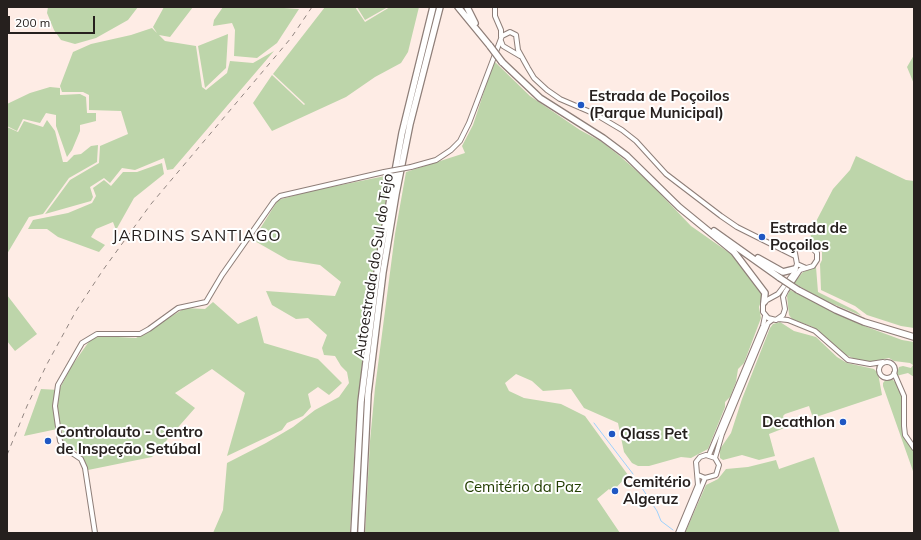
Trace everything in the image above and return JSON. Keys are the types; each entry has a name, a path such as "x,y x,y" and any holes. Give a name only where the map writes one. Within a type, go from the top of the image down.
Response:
{"highway":[{"name":"Autoestrada do Sul do Tejo","path":"354,533 361,410 376,276 402,133 433,7"},
{"name":"Autoestrada do Sul do Tejo","path":"361,533 368,394 383,272 396,194 410,124 440,7"},
{"path":"458,7 523,84 545,102 603,138 627,156 679,207 798,290 836,310 864,322 914,337"},
{"path":"467,7 471,18 490,45"},
{"path":"715,233 781,271 786,272 796,266"},
{"path":"715,233 734,252 765,293 764,302"}],"street":[{"path":"496,7 497,21 501,30 501,39 506,48 517,53 525,62"},
{"path":"497,21 516,35 518,50 534,78 547,90 560,99 595,114 622,130 636,141 666,174 721,216 795,256"},
{"path":"95,533 85,468 81,460 66,449 60,441 55,406 58,384 82,342 97,334 140,334 150,329 178,308 206,302 222,275 274,201 280,196 411,167 436,160 446,154 460,141 470,123 501,39 505,32 510,32"},
{"path":"496,53 506,48 513,47 517,42"},
{"path":"784,251 797,249 807,245 813,248 817,253 816,263 799,272 783,297 784,312 788,320"},
{"path":"772,320 765,316 762,310 764,302 774,297 796,266 795,256 797,249"},
{"path":"796,266 807,268"},
{"path":"774,297 780,299 784,304"},
{"path":"778,319 784,312"},
{"path":"709,455 763,326 765,316"},
{"path":"715,458 722,434 768,323 772,320 788,320 815,331 848,360 870,364 879,369 883,376 892,375"},
{"path":"879,369 883,362"},
{"path":"870,364 889,362 894,367 892,375"},
{"path":"892,375 897,380 904,396 904,430 907,438 914,448"},
{"path":"678,533 698,485 698,475 695,466 697,459 703,455 709,455 715,458 719,465 718,472 713,477 705,478 698,475"},
{"path":"682,533 705,478"}],"green space":[{"path":"48,7 138,7 128,20 96,38 75,44 61,40 54,30 47,13"},
{"path":"164,7 193,7 170,37 159,35 165,41 196,46 202,87 206,90 227,73 230,61 253,63 274,51 173,169 167,170 164,158 135,170 122,168 110,183 104,178 90,187 93,197 91,201 45,214 70,180 99,163 100,146 128,134 121,111 89,110 89,95 83,92 62,92 60,86 73,52 91,44 131,35 152,28 157,33 153,27"},
{"path":"223,7 269,7 299,9 277,43 257,58 234,56 235,30 232,23 213,26 214,20"},
{"path":"325,7 355,7 365,22 390,7 419,7 408,52 401,63 375,77 346,97 272,131 253,103 272,75 304,105 305,104 273,74"},
{"path":"357,7 388,7 365,20"},
{"path":"228,34 226,68 205,88 198,46"},
{"path":"914,55 914,84 907,67"},
{"name":"Cemitério da Paz","path":"494,61 530,96 580,130 602,142 621,157 648,181 691,226 731,254 763,296 759,307 761,318 744,363 738,369 736,382 730,397 725,402 725,407 708,449 691,458 681,457 649,466 638,466 632,463 624,452 618,423 584,408 571,389 543,391 532,381 516,374 505,383 509,391 524,398 561,404 585,416 628,475 612,492 609,489 597,499 620,533 365,533 370,441 375,388 395,234 406,172 465,153 462,146 473,125"},
{"path":"50,87 60,88 60,95 80,94 86,97 87,113 96,113 96,121 80,125 80,131 72,150 67,157 56,126 56,115 46,113 40,123 23,119 17,131 7,126 7,104 30,93"},
{"path":"47,120 55,131 63,162 67,162 74,155 81,154 91,146 98,145 97,162 69,178 43,214 29,217 7,254 7,127 18,132 24,121 43,127"},
{"path":"856,156 906,180 914,181 914,328 901,326 867,315 855,306 821,290 820,264 822,260 822,252 812,240 810,233 833,189 850,170"},
{"path":"162,163 164,174 134,198 116,230 113,222 96,229 91,237 105,245 99,252 58,237 47,229 28,229 33,220 68,213 92,203 96,196 93,188 104,180 111,186 123,172 137,172"},
{"path":"390,175 365,335 356,423 350,533 213,533 223,510 227,463 266,443 293,427 315,410 339,397 349,383 347,372 335,356 324,355 322,348 327,335 308,318 296,319 272,305 266,291 335,296 341,282 320,265 288,260 253,240 278,200 311,191"},
{"path":"816,267 818,292 856,311 862,316 821,299 794,283 803,272"},
{"path":"790,290 859,324 902,340 914,342 914,377 908,373 896,376 899,367 903,366 911,368 913,365 910,363 894,361 889,358 871,362 857,360 844,354 813,327 792,319 789,315 787,296"},
{"path":"7,295 37,334 15,351 7,341"},
{"path":"213,302 238,324 257,316 264,343 318,359 342,383 329,395 318,387 308,394 311,407 303,416 287,423 282,430 227,456 245,393 212,369 175,393 195,408 152,457 88,470 81,455 63,440 62,428 24,436 41,389 59,390 71,367 90,340 100,336 136,338 185,308 205,309"},
{"path":"780,322 794,331 816,337 837,357 847,363 874,369 878,373 882,395 813,418 809,406 785,414 783,416 787,427 769,434 775,456 759,460 742,455 723,460 720,458 720,449 731,433 742,399 770,328 773,324"},
{"path":"887,378 892,379 896,383 903,396 902,432 914,450 914,474 883,386 883,383"},
{"path":"814,457 840,533 685,533 706,485 718,479 726,469 748,467 776,460 779,469"}],"waterway":[{"path":"594,423 633,474"},
{"path":"635,478 638,482"},
{"path":"640,485 657,511 661,521 673,530"}],"railway":[{"path":"7,455 27,406 47,364 76,311 103,270 151,204 291,38 312,7"}],"place":[{"name":"Estrada de Poçoilos (Parque Municipal)","path":"581,105"},
{"name":"Estrada de Poçoilos","path":"762,237"},
{"name":"Decathlon","path":"843,422"},
{"name":"Qlass Pet","path":"612,434"},
{"name":"Controlauto - Centro de Inspeção Setúbal","path":"48,441"},
{"name":"Cemitério Algeruz","path":"615,491"}],"district":[{"name":"JARDINS SANTIAGO","path":"197,236"}]}
